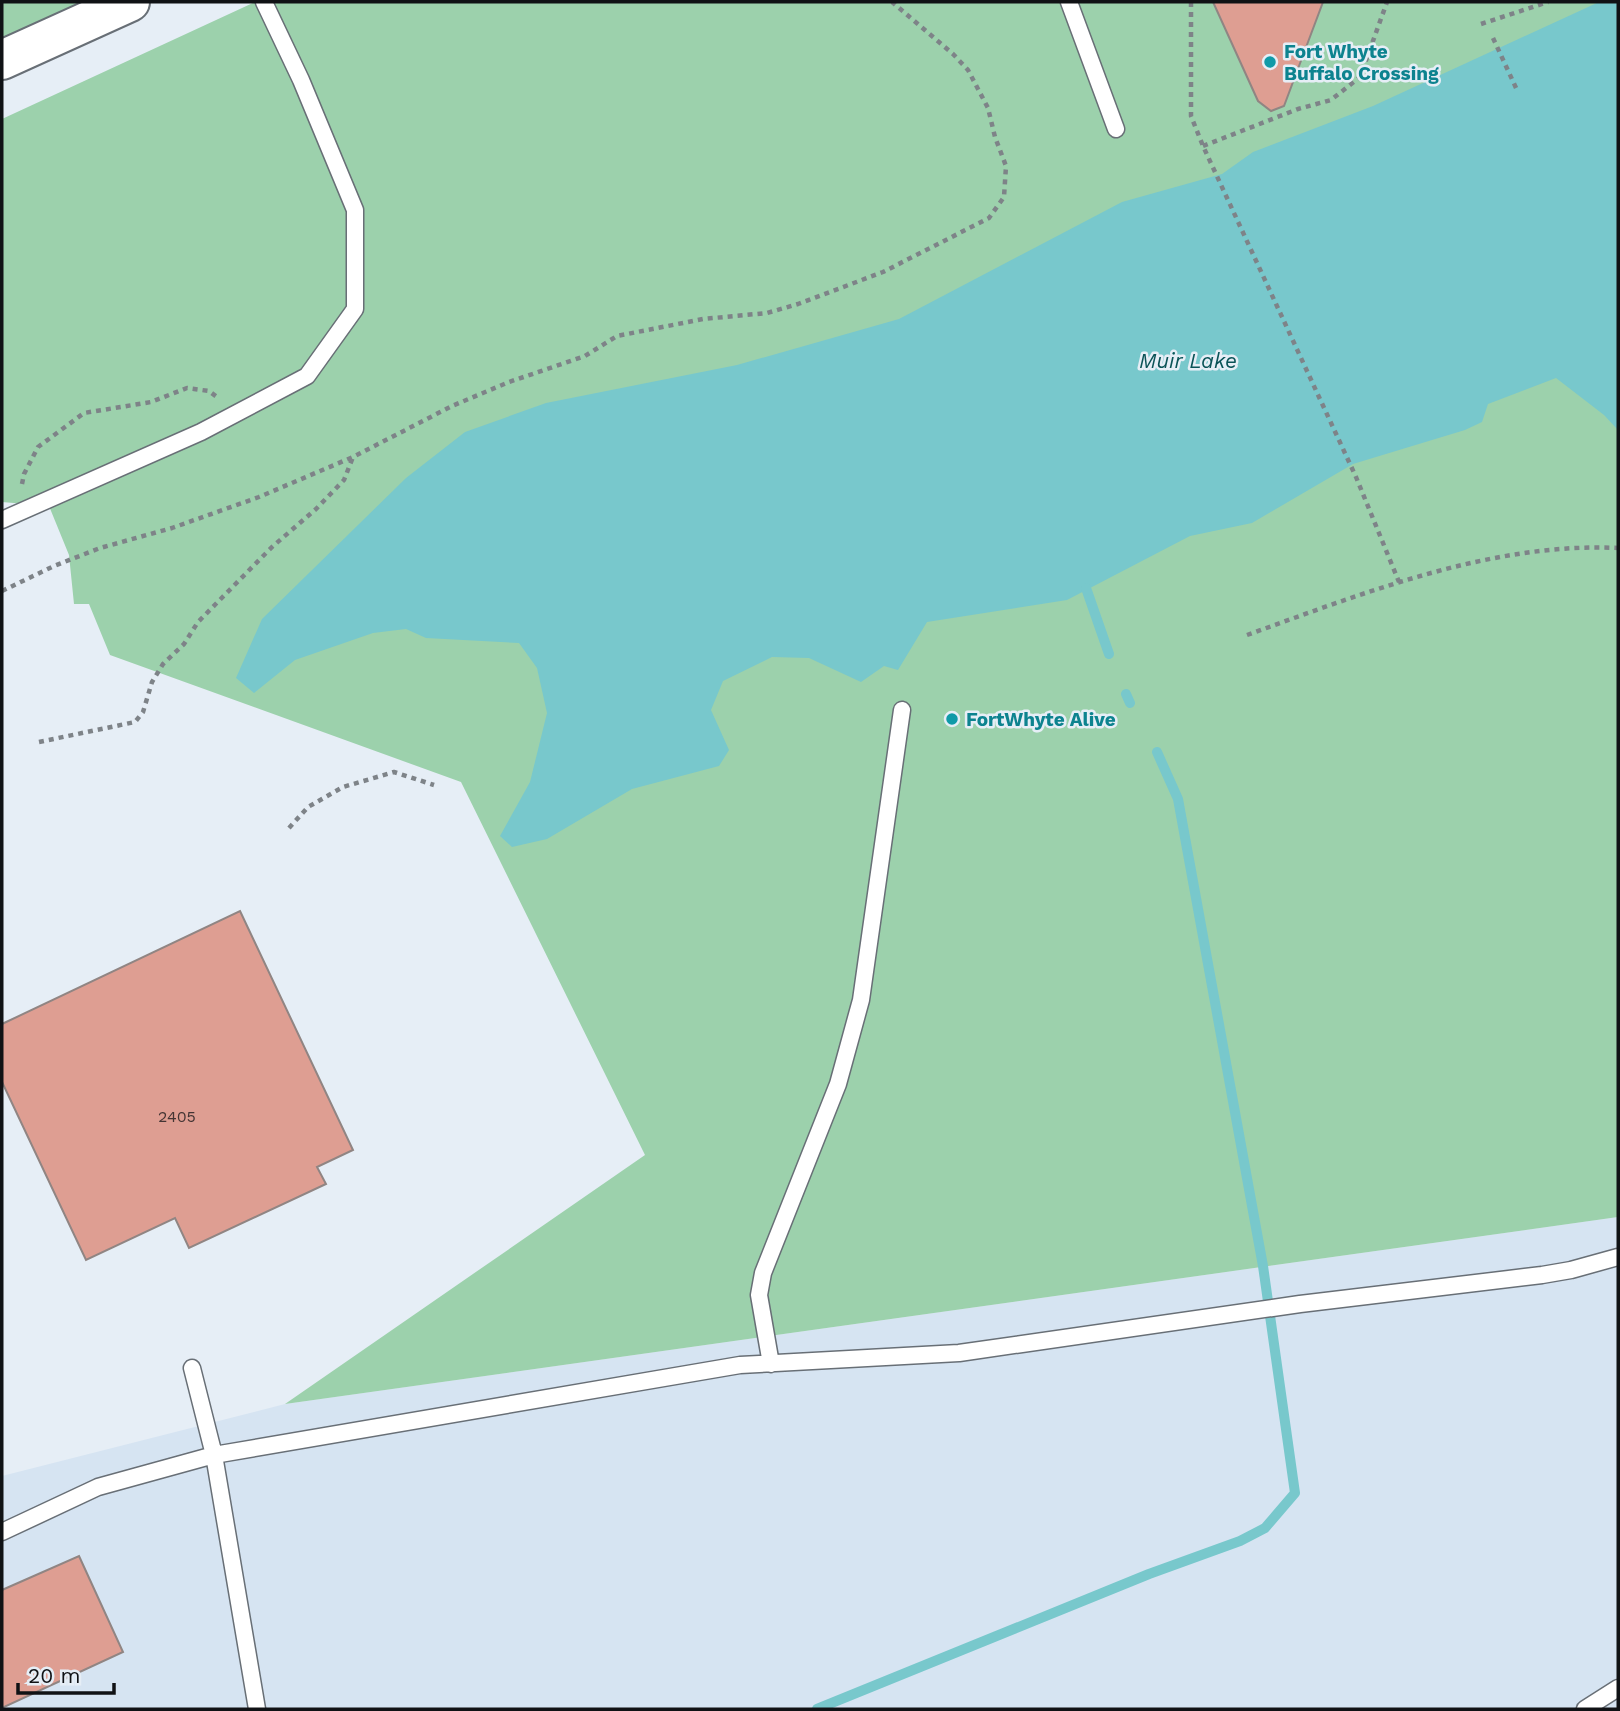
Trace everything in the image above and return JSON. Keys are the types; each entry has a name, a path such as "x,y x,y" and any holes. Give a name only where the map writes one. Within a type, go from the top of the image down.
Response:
{"main road":[{"path":"2,60 130,2"}],"lane":[{"path":"2,520 201,432 307,376 355,309 355,210 301,80 264,2"},
{"path":"1069,2 1116,129"},
{"path":"771,1364 759,1295 763,1273 838,1084 851,1042 861,1000 902,710"},
{"path":"2,1532 98,1487 214,1455 740,1366 959,1353 1300,1304 1552,1273 1618,1257"},
{"path":"192,1368 214,1455 257,1709"},
{"path":"1585,1709 1618,1688"}],"path":[{"path":"2,591 100,548 162,531 259,497 353,457 452,406 509,382 586,356 617,335 703,319 766,313 798,304 883,272 989,218 1004,197 1006,166 988,108 968,69 892,2"},
{"path":"1191,2 1191,116 1356,477 1399,582"},
{"path":"1203,146 1298,109 1331,100 1360,77 1387,2"},
{"path":"1481,24 1548,2"},
{"path":"1493,38 1517,90"},
{"path":"18,512 24,474 38,447 84,412 151,402 187,388 209,391 241,411"},
{"path":"39,742 135,722 143,712 152,682 163,664 184,644 198,622 272,547 316,509 344,480 353,457"},
{"path":"1247,635 1381,587 1496,558 1578,546 1618,548"},
{"path":"289,828 308,807 343,787 394,772 434,785"}],"shaded area":[{"path":"1618,1217 1618,1709 2,1709 2,1476 285,1404"}],"green space":[{"path":"2,2 130,2 2,60"},
{"name":"FortWhyte Alive","path":"255,2 1618,2 1618,1217 285,1404 645,1155 461,782 110,655 89,604 74,604 69,555 49,506 2,502 2,119"}],"water":[{"name":"Muir Lake","path":"1599,2 1618,2 1618,430 1604,415 1556,378 1488,404 1482,422 1465,430 1353,464 1252,523 1190,536 1067,600 927,622 898,670 884,666 861,682 809,658 772,657 723,681 711,710 729,750 719,766 632,789 547,839 512,847 500,836 530,782 547,713 537,668 519,643 426,638 406,629 373,633 295,660 254,693 236,678 262,619 406,478 465,432 546,403 737,365 899,319 1122,202 1222,174 1253,152 1373,106"}],"building":[{"name":"Fort Whyte Buffalo Crossing","path":"1213,2 1323,2 1284,106 1271,111 1258,101"},
{"path":"240,911 353,1150 317,1167 326,1184 189,1248 175,1218 86,1260 2,1082 2,1024"},
{"path":"79,1556 123,1652 2,1708 2,1590"}],"waterway":[{"path":"1086,588 1109,654"},
{"path":"1126,694 1130,703"},
{"path":"817,1709 1149,1574 1240,1541 1265,1528 1295,1493 1263,1266 1178,799 1157,752"}],"place":[{"name":"Fort Whyte Buffalo Crossing","path":"1270,62"},
{"name":"FortWhyte Alive","path":"952,719"}]}
